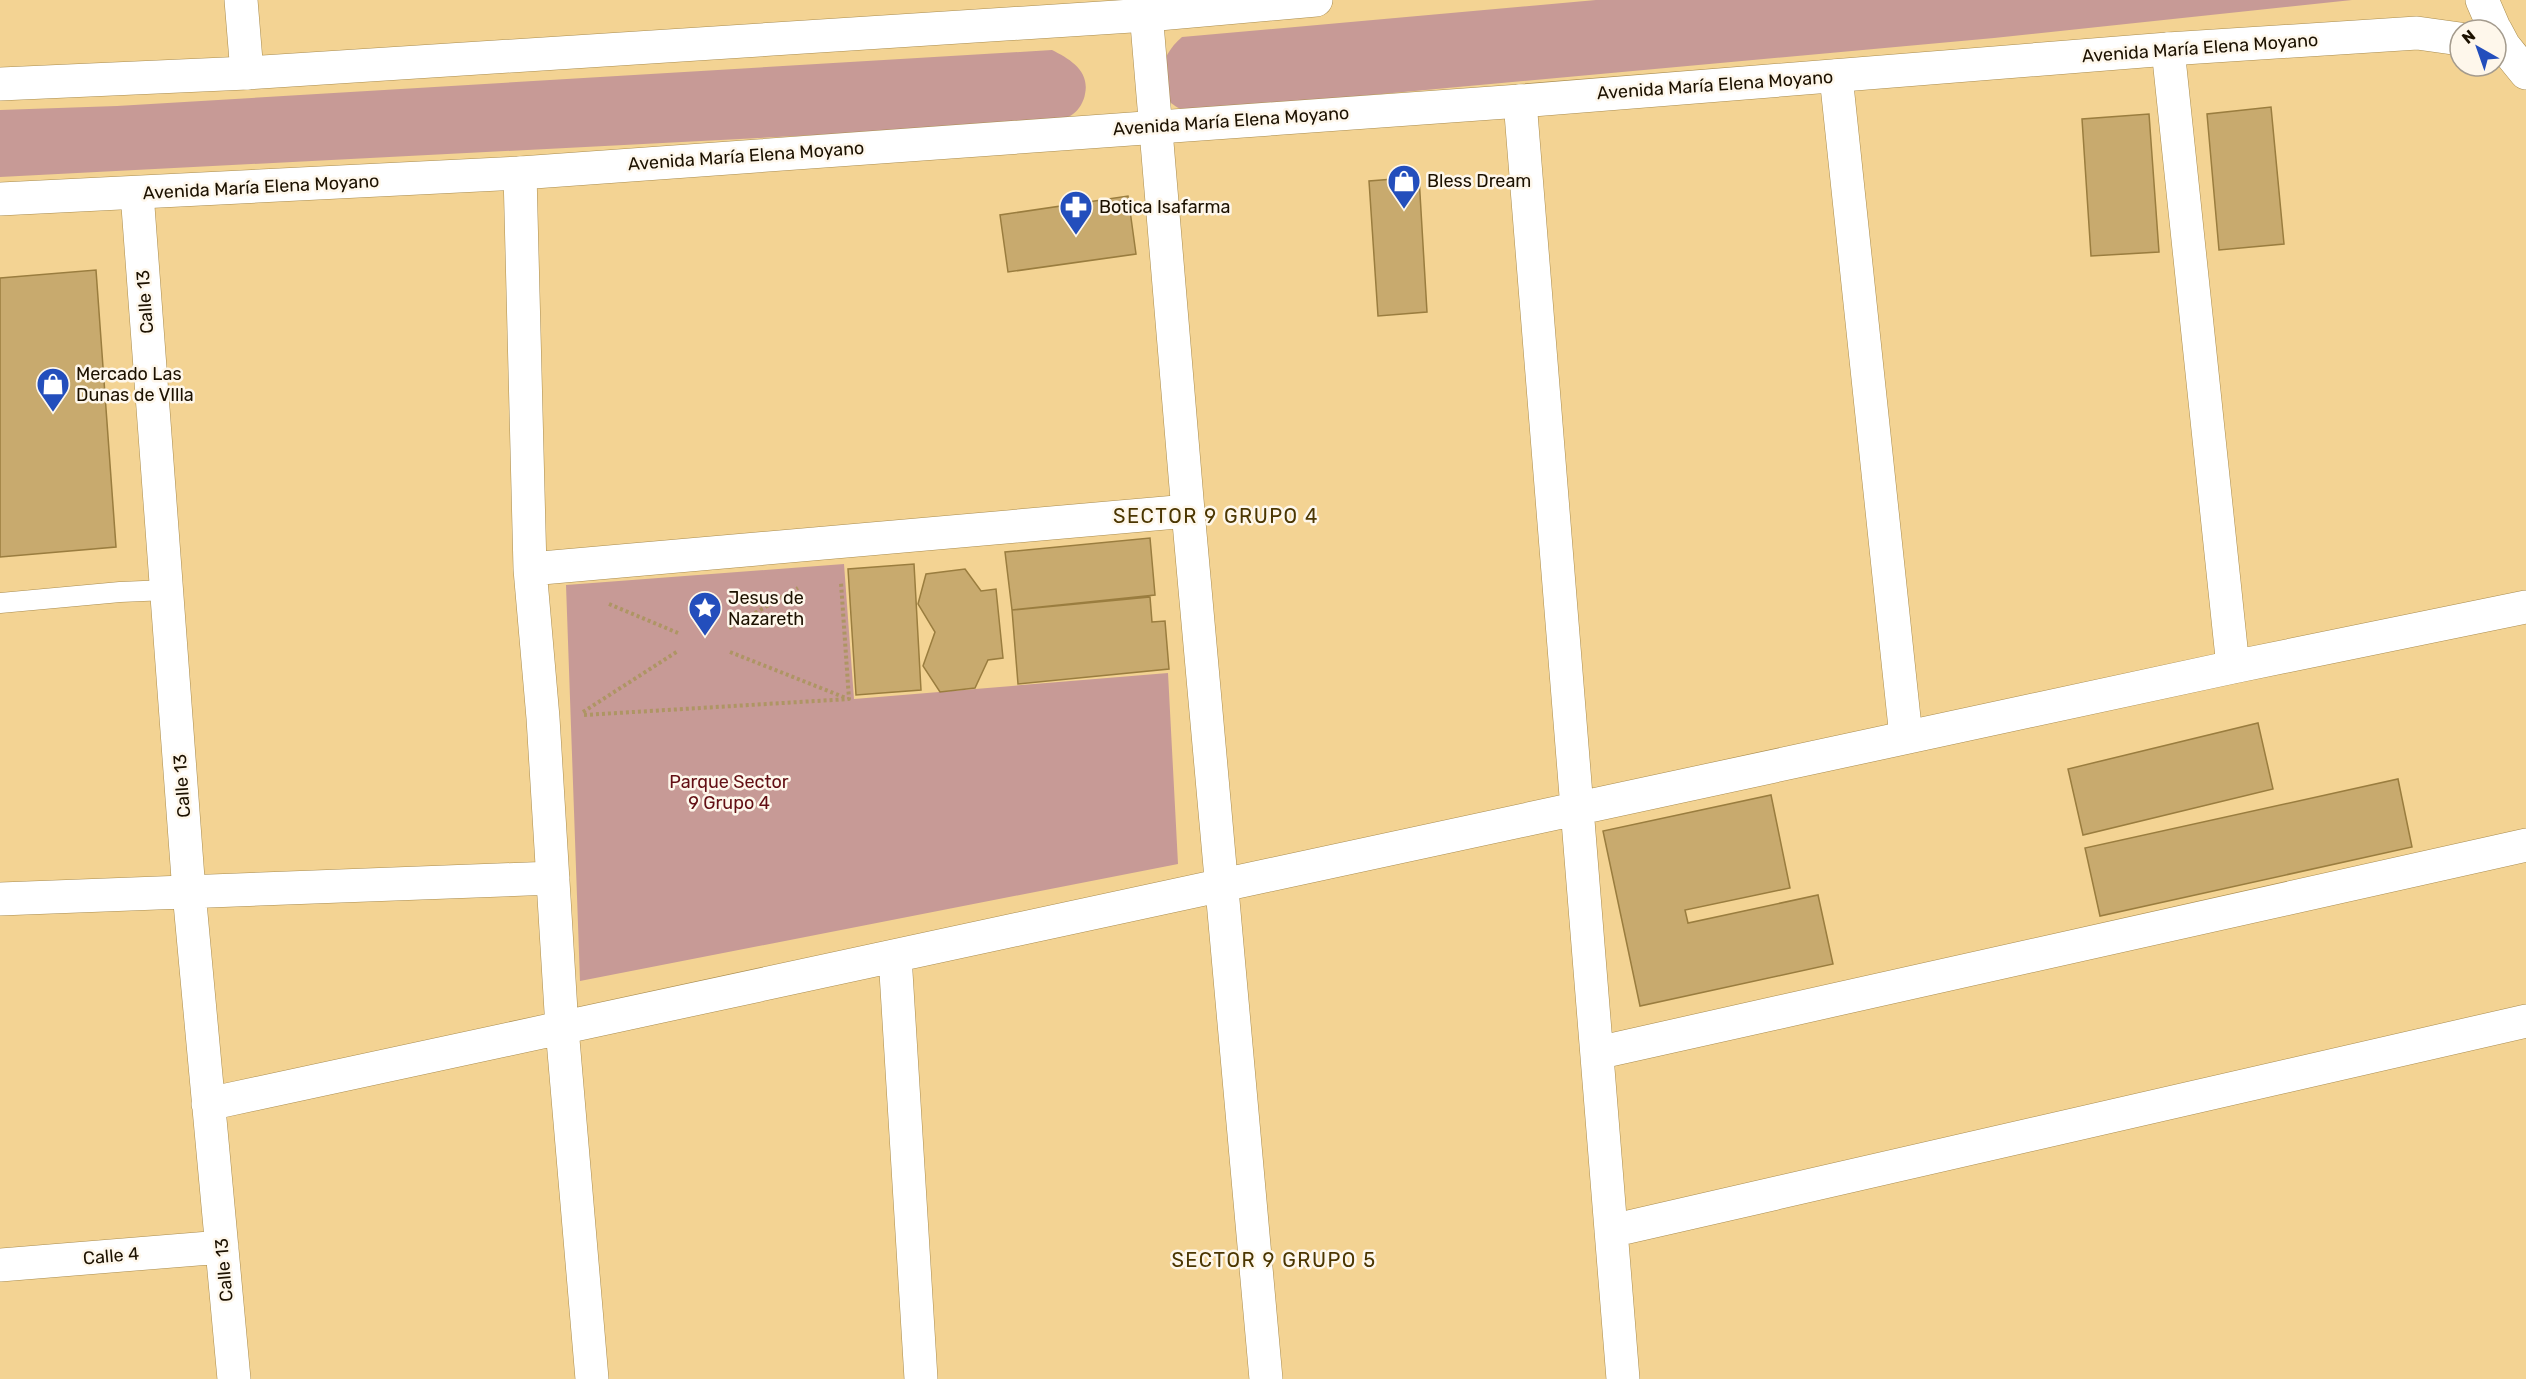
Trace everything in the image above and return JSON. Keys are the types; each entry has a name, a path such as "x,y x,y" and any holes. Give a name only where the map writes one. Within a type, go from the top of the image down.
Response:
{"street":[{"path":"241,0 247,73"},
{"path":"0,84 247,73 1146,7 1316,0"},
{"path":"2482,0 2490,18"},
{"path":"1146,7 1188,511 1266,1379"},
{"name":"Avenida María Elena Moyano","path":"0,199 520,173 1520,101 2168,50 2417,33 2448,37"},
{"path":"2168,50 2233,667"},
{"path":"2508,50 2526,72"},
{"path":"1836,76 1906,737"},
{"path":"1520,101 1623,1379"},
{"path":"520,173 530,569 562,1028 592,1379"},
{"name":"Calle 13","path":"137,193 189,892 234,1379"},
{"path":"530,569 1188,511"},
{"path":"208,1104 1577,810 1906,737 2526,607"},
{"path":"1597,1053 2526,845"},
{"path":"0,899 553,878"},
{"path":"895,956 921,1379"},
{"path":"1611,1231 2526,1021"},
{"name":"Calle 4","path":"0,1265 222,1247"}],"lane":[{"path":"0,603 167,590"}],"path":[{"path":"840,578 849,699"},
{"path":"729,628 801,586"},
{"path":"578,715 678,651"},
{"path":"730,652 849,699"},
{"path":"578,715 849,699"},
{"path":"577,703 578,715"}],"green space":[{"path":"1596,0 2352,0 1994,38 1186,112 1170,102 1161,85 1165,59 1182,37"},
{"path":"1052,50 1072,62 1082,72 1086,86 1084,100 1077,110 1068,117 1051,123 0,177 0,110 117,106"},
{"name":"Parque Sector 9 Grupo 4","path":"844,564 854,699 1168,673 1178,864 580,981 566,585"}],"building":[{"path":"2271,107 2284,244 2219,250 2207,114"},
{"path":"2149,114 2159,252 2091,256 2082,119"},
{"path":"1419,177 1427,312 1378,316 1369,181"},
{"path":"1128,196 1136,254 1008,272 1000,215"},
{"name":"Mercado Las Dunas de VIlla","path":"96,270 116,547 0,557 0,278"},
{"path":"1150,538 1155,595 1012,610 1005,552"},
{"path":"914,564 921,690 856,695 848,569"},
{"path":"965,569 981,591 996,589 1003,658 988,660 975,688 940,692 923,666 935,632 918,604 926,574"},
{"path":"1150,597 1152,622 1165,621 1169,669 1018,684 1012,610"},
{"path":"2258,723 2273,789 2083,835 2068,769"},
{"path":"2398,779 2412,847 2100,916 2085,848"},
{"path":"1771,795 1790,888 1685,910 1688,923 1818,895 1833,964 1640,1006 1603,831"}],"place":[{"name":"Bless Dream","path":"1404,210"},
{"name":"Botica Isafarma","path":"1076,236"},
{"name":"Mercado Las Dunas de VIlla","path":"53,413"},
{"name":"Jesus de Nazareth","path":"705,637"}],"district":[{"name":"SECTOR 9 GRUPO 4","path":"1216,516"},
{"name":"SECTOR 9 GRUPO 5","path":"1274,1260"}]}
